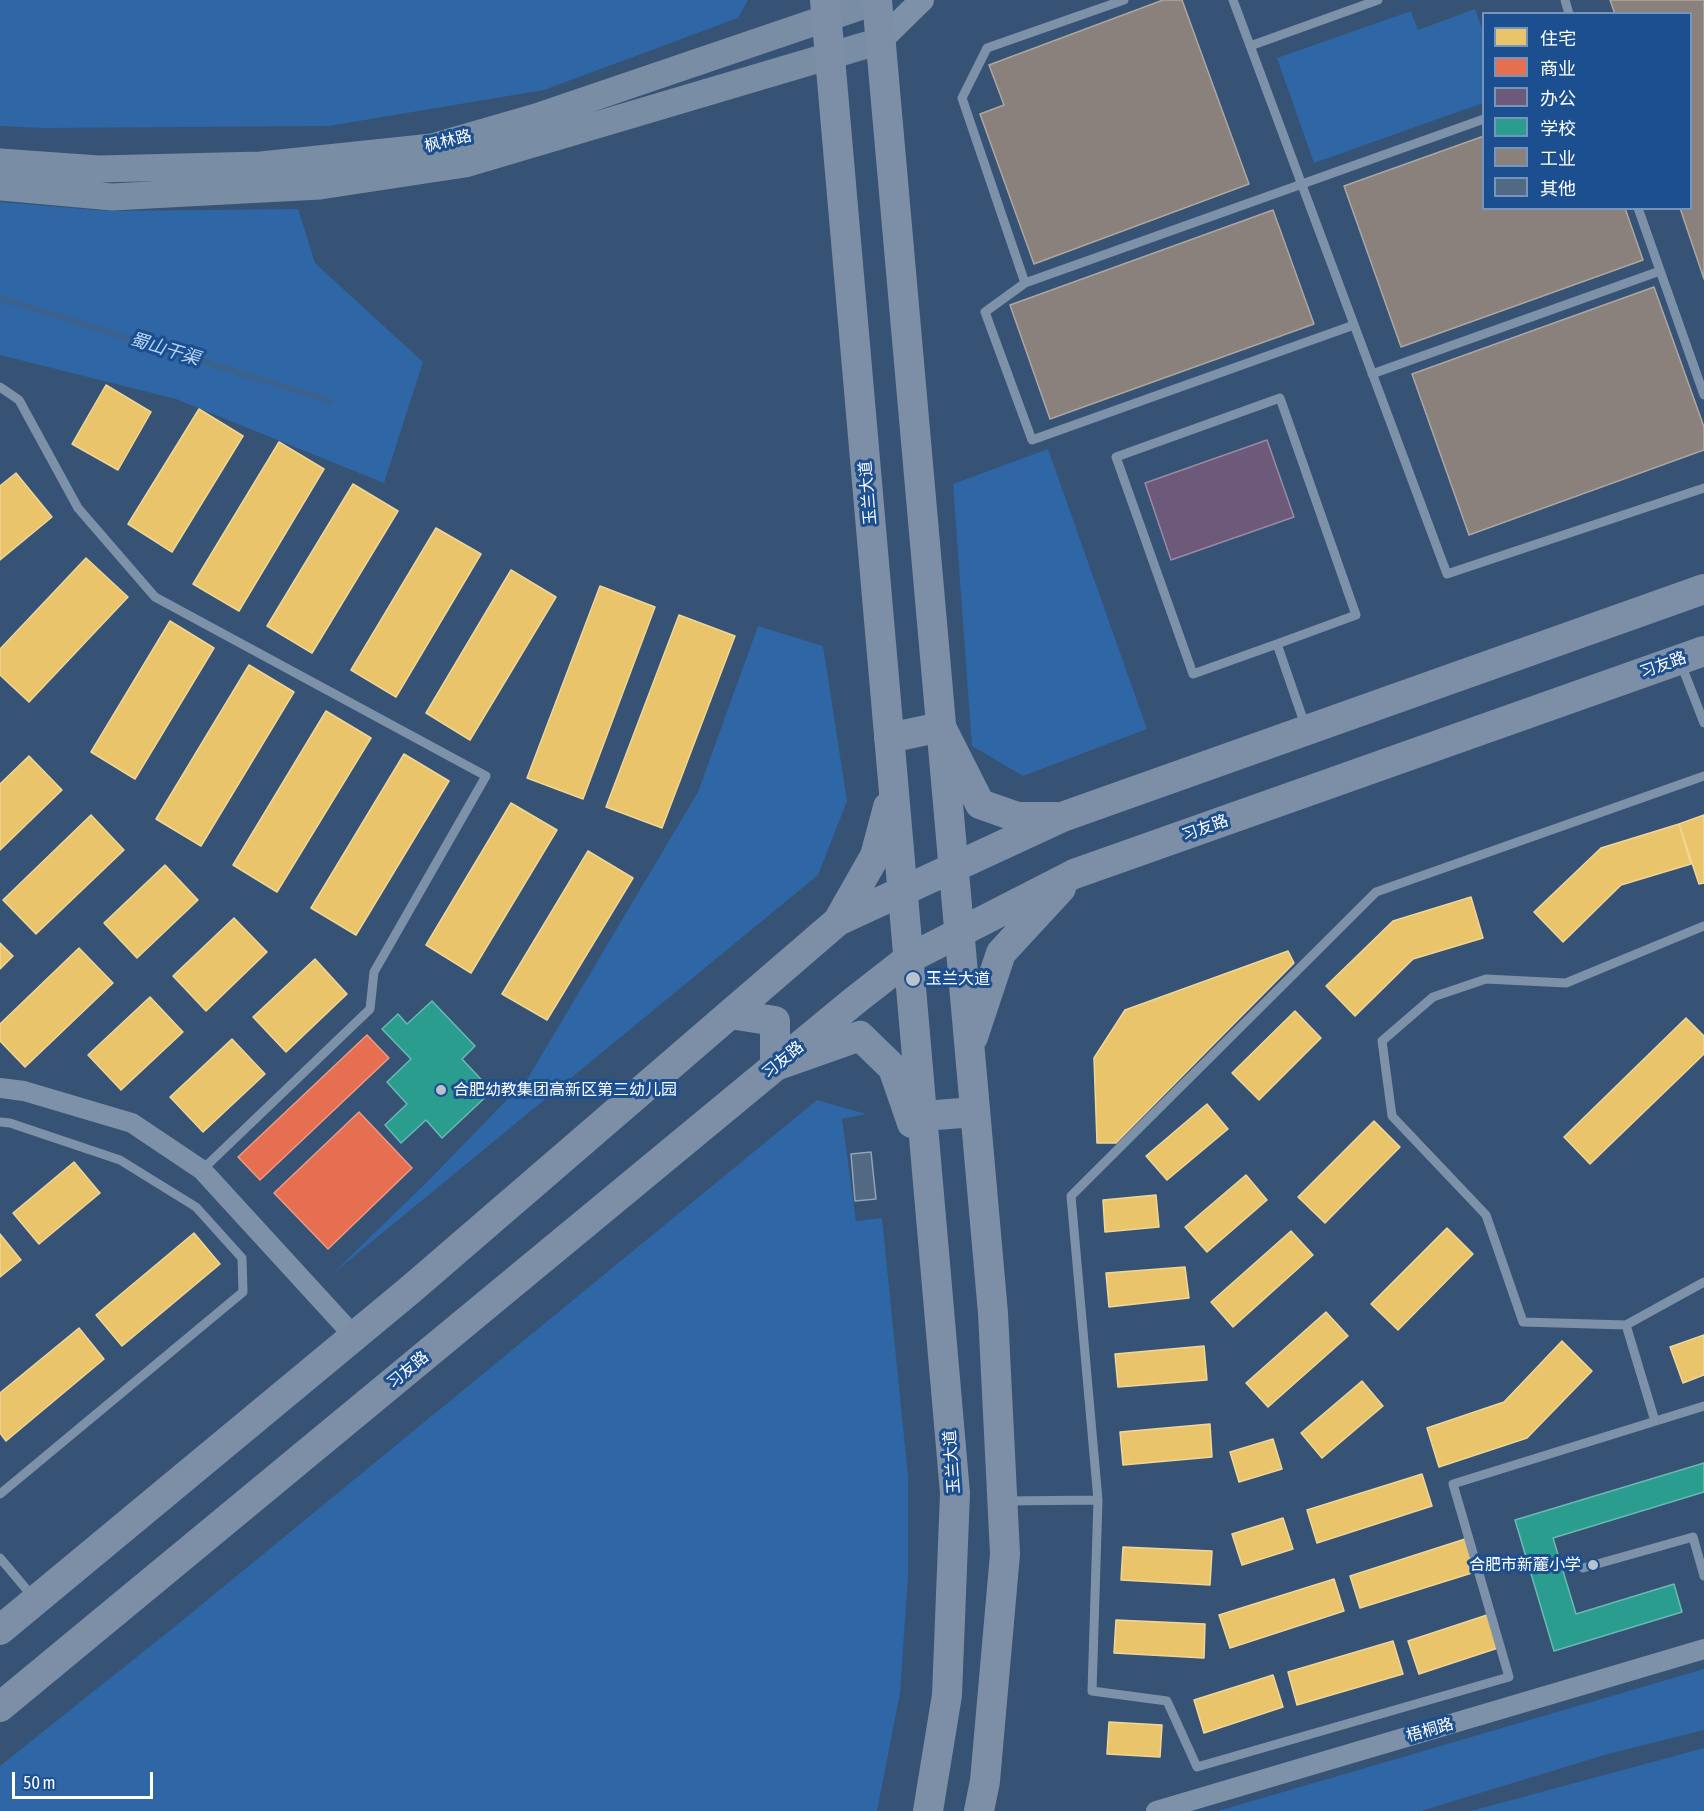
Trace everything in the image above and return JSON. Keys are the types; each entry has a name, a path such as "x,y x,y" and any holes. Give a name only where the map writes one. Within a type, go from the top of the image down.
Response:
{"main road":[{"path":"879,0 880,41 993,1313 1005,1554 985,1781 979,1811"},
{"name":"枫林路","path":"0,162 99,169 261,165 432,147 536,117 826,9 879,0"},
{"name":"玉兰大道","path":"826,9 955,1493 947,1695 928,1811"},
{"name":"枫林路","path":"0,187 112,197 320,186 465,164 880,41"},
{"path":"0,1630 410,1290 838,921 1065,816 1704,589"},
{"name":"习友路","path":"0,1707 775,1066 908,959 1074,874 1692,655"},
{"path":"890,738 941,727"},
{"path":"941,727 980,804 1017,817 1065,816"},
{"path":"838,921 876,856 894,784"},
{"path":"970,1049 1001,953 1074,874"},
{"path":"730,1014 775,1021 775,1066 860,1036 893,1068 927,1166"},
{"path":"923,1116 975,1112"}],"street":[{"path":"880,41 922,0"},
{"path":"0,1088 24,1091 132,1123 202,1170 354,1336"},
{"name":"梧桐路","path":"1156,1811 1704,1649"}],"lane":[{"path":"1025,283 962,98 987,48 1124,0"},
{"path":"1233,0 1447,574 1704,488"},
{"path":"1250,46 1378,0"},
{"path":"1354,325 1032,440 985,312 1025,283 1482,120"},
{"path":"1639,210 1704,394"},
{"path":"1372,374 1660,271"},
{"path":"0,387 19,400 78,508 156,597 486,776 374,972 370,1009 202,1170"},
{"path":"1280,398 1356,615 1277,644 1193,674 1116,456 1280,398"},
{"path":"1277,644 1307,730"},
{"path":"1692,655 1704,723"},
{"path":"1704,776 1376,892 1071,1196 1098,1500 1092,1691 1167,1701 1197,1767 1509,1677 1453,1484 1704,1406"},
{"path":"1704,926 1566,983 1486,979 1433,997 1382,1041 1392,1116 1486,1215 1523,1322 1626,1325 1704,1282"},
{"path":"0,1122 10,1123 120,1160 196,1207 242,1258 243,1292 0,1494"},
{"path":"1626,1325 1655,1421"},
{"path":"1003,1501 1098,1500"},
{"path":"1583,1568 1693,1537 1704,1576"},
{"path":"0,1558 36,1600"}],"shaded area":[{"path":"0,0 748,0 738,18 544,90 329,126 43,128 0,126"},
{"path":"1475,9 1482,28 1482,103 1314,163 1277,58 1411,11 1418,30"},
{"path":"0,202 108,211 298,209 315,263 423,362 384,483 176,399 0,355"},
{"path":"1048,449 1147,729 1023,776 972,746 953,484"},
{"path":"758,626 823,646 847,801 818,875 330,1276 429,1180 528,1078 698,792"},
{"path":"817,1100 866,1114 842,1119 856,1221 882,1218 908,1476 908,1575 900,1693 877,1811 0,1811 0,1766 178,1624"},
{"path":"1704,1669 1704,1730 1608,1754 1421,1811 1218,1811"},
{"path":"1704,1748 1704,1811 1471,1811"}],"building: 住宅":[{"path":"106,385 151,412 118,470 72,444"},
{"path":"199,409 243,436 172,552 128,524"},
{"path":"279,442 324,469 239,611 193,584"},
{"path":"16,473 52,517 0,560 0,486"},
{"path":"353,484 398,511 312,653 267,626"},
{"path":"436,528 481,554 396,697 351,670"},
{"path":"86,558 128,597 29,702 0,675 0,649"},
{"path":"511,570 556,597 470,740 426,713"},
{"path":"600,586 655,607 583,799 527,778"},
{"path":"679,615 735,636 662,828 606,807"},
{"path":"170,621 214,648 135,779 91,752"},
{"path":"249,665 294,692 201,846 156,819"},
{"path":"326,711 371,738 277,892 233,865"},
{"path":"404,754 449,781 356,935 311,908"},
{"path":"29,756 62,790 0,850 0,784"},
{"path":"511,803 557,830 471,973 426,945"},
{"path":"91,815 124,850 36,934 3,900"},
{"path":"1704,815 1704,883 1699,884 1679,824"},
{"path":"1679,824 1691,864 1621,885 1563,942 1534,912 1601,848"},
{"path":"588,851 633,878 547,1020 502,994"},
{"path":"165,865 198,900 137,958 104,923"},
{"path":"1471,897 1483,938 1413,959 1355,1016 1326,986 1393,921"},
{"path":"234,918 267,952 206,1011 173,976"},
{"path":"0,943 13,956 0,969"},
{"path":"79,948 113,983 25,1067 0,1041 0,1024"},
{"path":"1288,951 1294,963 1116,1143 1097,1143 1094,1058 1125,1010"},
{"path":"315,959 347,994 286,1052 253,1017"},
{"path":"150,997 183,1032 121,1090 88,1055"},
{"path":"1295,1011 1321,1038 1259,1100 1232,1073"},
{"path":"1686,1018 1704,1036 1704,1054 1590,1164 1564,1137"},
{"path":"232,1039 265,1074 203,1132 170,1097"},
{"path":"1207,1104 1228,1129 1167,1180 1146,1156"},
{"path":"1374,1121 1400,1147 1325,1223 1298,1197"},
{"path":"74,1162 100,1193 39,1244 13,1213"},
{"path":"1246,1175 1267,1200 1207,1252 1185,1227"},
{"path":"1156,1195 1159,1227 1105,1232 1103,1200"},
{"path":"1447,1228 1473,1254 1398,1330 1371,1304"},
{"path":"1291,1231 1313,1255 1233,1327 1211,1302"},
{"path":"194,1233 220,1264 122,1346 96,1315"},
{"path":"0,1234 21,1260 0,1277"},
{"path":"1185,1267 1189,1298 1109,1307 1106,1273"},
{"path":"1326,1312 1348,1336 1268,1407 1246,1383"},
{"path":"79,1328 104,1359 6,1441 0,1433 0,1393"},
{"path":"1704,1335 1704,1375 1683,1383 1670,1347"},
{"path":"1562,1341 1592,1371 1527,1438 1439,1467 1427,1428 1504,1402"},
{"path":"1204,1346 1207,1380 1118,1387 1115,1354"},
{"path":"1362,1381 1383,1406 1322,1458 1301,1433"},
{"path":"1210,1424 1212,1457 1123,1465 1120,1432"},
{"path":"1273,1439 1282,1469 1239,1482 1230,1452"},
{"path":"1422,1474 1432,1506 1317,1543 1307,1510"},
{"path":"1283,1518 1293,1549 1242,1565 1232,1534"},
{"path":"1465,1539 1475,1572 1360,1608 1350,1576"},
{"path":"1123,1547 1212,1551 1210,1585 1121,1580"},
{"path":"1334,1579 1344,1611 1230,1648 1219,1615"},
{"path":"1487,1615 1498,1648 1419,1674 1408,1641"},
{"path":"1116,1620 1205,1624 1204,1658 1114,1653"},
{"path":"1393,1641 1403,1674 1297,1705 1288,1672"},
{"path":"1273,1675 1283,1707 1204,1733 1194,1700"},
{"path":"1109,1722 1162,1725 1160,1757 1107,1754"}],"building: 商业":[{"path":"367,1035 389,1058 260,1180 238,1157"},
{"path":"359,1112 412,1168 328,1249 274,1193"}],"building: 办公":[{"path":"1267,440 1294,517 1171,560 1145,483"}],"building: 学校":[{"path":"432,1001 475,1046 462,1059 492,1091 442,1138 426,1120 401,1143 385,1125 407,1104 387,1082 411,1059 382,1029 398,1014 407,1024"},
{"path":"1704,1463 1704,1492 1553,1538 1576,1614 1674,1584 1682,1612 1554,1651 1515,1520"}],"building: 工业":[{"path":"1163,0 1182,0 1249,184 1034,264 980,114 1004,105 989,65"},
{"path":"1610,0 1704,0 1704,279 1681,210 1692,210 1692,12 1614,12"},
{"path":"1482,137 1482,210 1626,210 1643,260 1401,347 1344,186"},
{"path":"1273,210 1314,324 1050,419 1010,305"},
{"path":"1654,287 1704,427 1704,450 1469,535 1412,374"}],"building: 其他":[{"path":"871,1152 876,1199 855,1201 851,1154"}],"waterway":[{"name":"蜀山干渠","path":"0,298 330,401"}],"place":[{"name":"玉兰大道","path":"913,979"},
{"name":"合肥幼教集团高新区第三幼儿园","path":"441,1090"},
{"name":"合肥市新麓小学","path":"1593,1565"}]}
